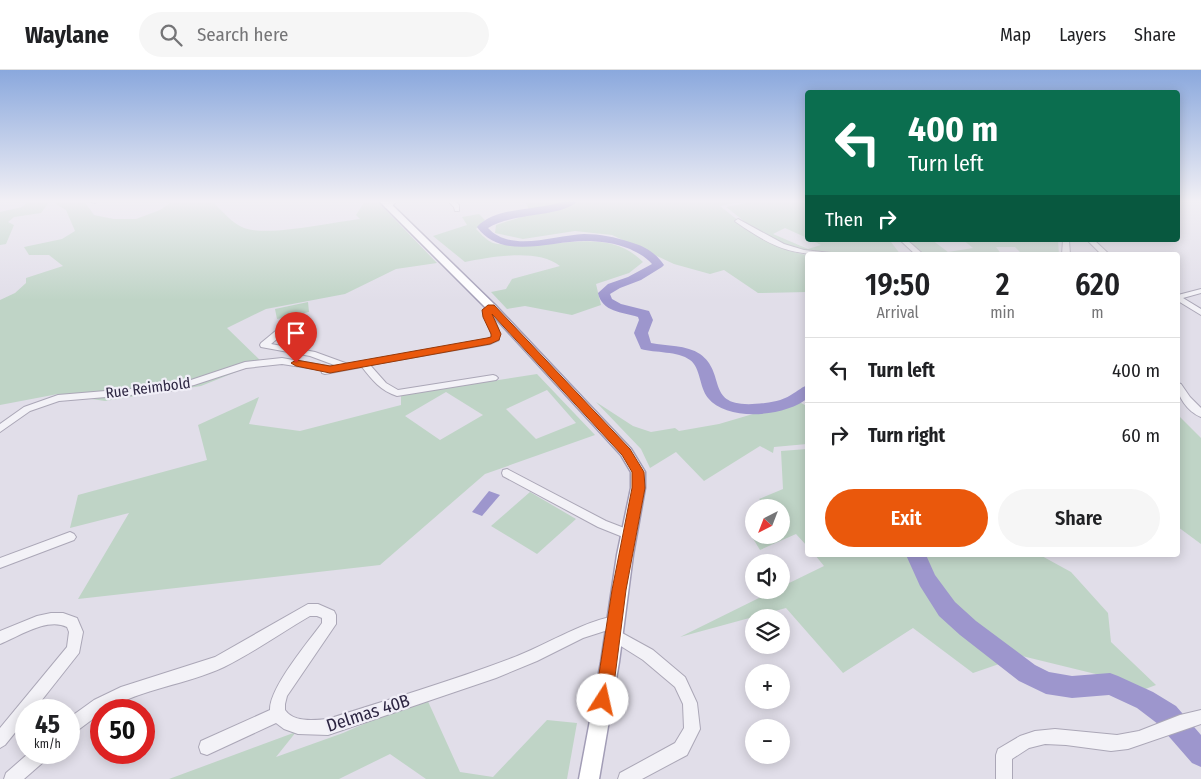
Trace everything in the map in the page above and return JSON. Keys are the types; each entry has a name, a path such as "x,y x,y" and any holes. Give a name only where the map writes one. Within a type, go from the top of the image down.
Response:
{"main road":[{"path":"419,234 491,307 626,452 638,472 638,488 628,534 589,779"}],"street":[{"path":"758,234 785,249 808,252"},
{"path":"905,242 917,252"},
{"path":"1092,242 1103,252"},
{"path":"1180,297 1201,292"},
{"path":"1180,298 1201,313"},
{"path":"317,373 490,341 496,338 488,317 487,310 491,307"},
{"path":"302,320 281,331 264,344 312,354 347,366"},
{"name":"Rue Reimbold","path":"0,429 27,409 58,398 165,389 191,383 245,365 282,360 330,370"},
{"path":"364,363 388,391 397,393 493,378"},
{"path":"1180,389 1186,399 1201,414"},
{"path":"507,473 602,524 628,534"},
{"path":"0,563 70,537"},
{"path":"80,720 102,704 134,689 220,662 308,610 318,610 329,615 329,624 281,693 276,704 278,714 207,747"},
{"path":"0,638 25,626 59,618 69,620 75,625 76,632 74,648 0,740"},
{"name":"Delmas 40B","path":"278,714 286,722 294,726 313,729 328,727 521,662 574,635 602,624 614,628"},
{"path":"614,628 680,682 690,703 692,729 681,748 626,779"},
{"path":"1004,779 1004,755 1020,742 1050,735 1116,744 1149,736 1184,720 1201,717"},
{"path":"12,779 29,764"}],"green space":[{"path":"0,234 10,234 6,244 0,245"},
{"path":"70,234 409,234 437,263 396,269 345,294 266,309 227,328 266,366 246,368 201,386 105,401 58,394 0,405 0,300 15,293 26,283 26,278 63,266 49,255 29,255 24,247 62,239"},
{"path":"439,234 481,234 493,243 527,246 597,242 613,244 629,251 643,262 629,273 596,284 601,305 572,315 525,306 507,309 491,292 506,289 512,279 560,266 551,260 539,257 514,255 465,262 433,236"},
{"path":"500,234 555,234 523,239"},
{"path":"604,234 757,234 782,248 805,255 805,292 758,293 724,270 710,274 674,264 612,235"},
{"path":"760,234 773,234 808,249 821,245 815,242 891,242 899,252 810,252 787,247"},
{"path":"907,242 935,242 948,252 921,252"},
{"path":"966,242 1058,242 1059,252 1020,252 1015,247 996,247 1000,252 948,252 973,248"},
{"path":"308,302 309,312 277,319 275,309"},
{"path":"537,374 595,435 485,474 380,565 78,599 129,513 70,528 78,495 207,460 198,425 259,397 249,424 300,431 401,405 401,395","holes":["547,390 576,423 536,439 506,409","446,392 483,415 440,440 405,416"]},
{"path":"797,401 805,405 805,444 774,447 773,453 760,446 704,481 676,452 650,468 641,449 596,402 633,426 651,432 675,428 679,431 719,424"},
{"path":"1180,417 1201,438 1201,544 1180,528"},
{"path":"805,449 805,544 796,534 790,537 790,499 759,499 783,489 781,451"},
{"path":"530,492 576,519 537,554 491,526"},
{"path":"756,544 774,544 760,550"},
{"path":"817,557 1044,557 1071,572 1108,613 1111,642 1156,685 1140,691 1112,678 1022,656 973,673 913,628 843,673 790,613 790,609 786,608 745,609 745,619 680,637 757,599 790,599 790,583 824,566"},
{"path":"426,697 460,772 493,777 547,720 577,723 567,779 426,779 390,754 339,779 169,779 296,732 276,757 343,733"}],"shaded area":[{"path":"489,491 500,495 482,516 472,512"}],"waterway":[{"path":"488,234 500,241 525,244 576,238 599,238 630,245 641,250 658,265 636,278 613,286 604,293 606,301 616,307 644,314 646,320 641,333 646,346 685,353 695,357 704,369 713,394 729,406 753,409 766,408 790,402 805,392"},
{"path":"917,557 927,580 947,609 968,628 1027,673 1046,683 1072,687 1110,684 1145,700 1167,715 1201,754"}],"route":[{"path":"296,363 330,370 490,341 496,338 488,317 487,310 491,307 626,452 638,472 638,488 628,534 603,700"}]}
